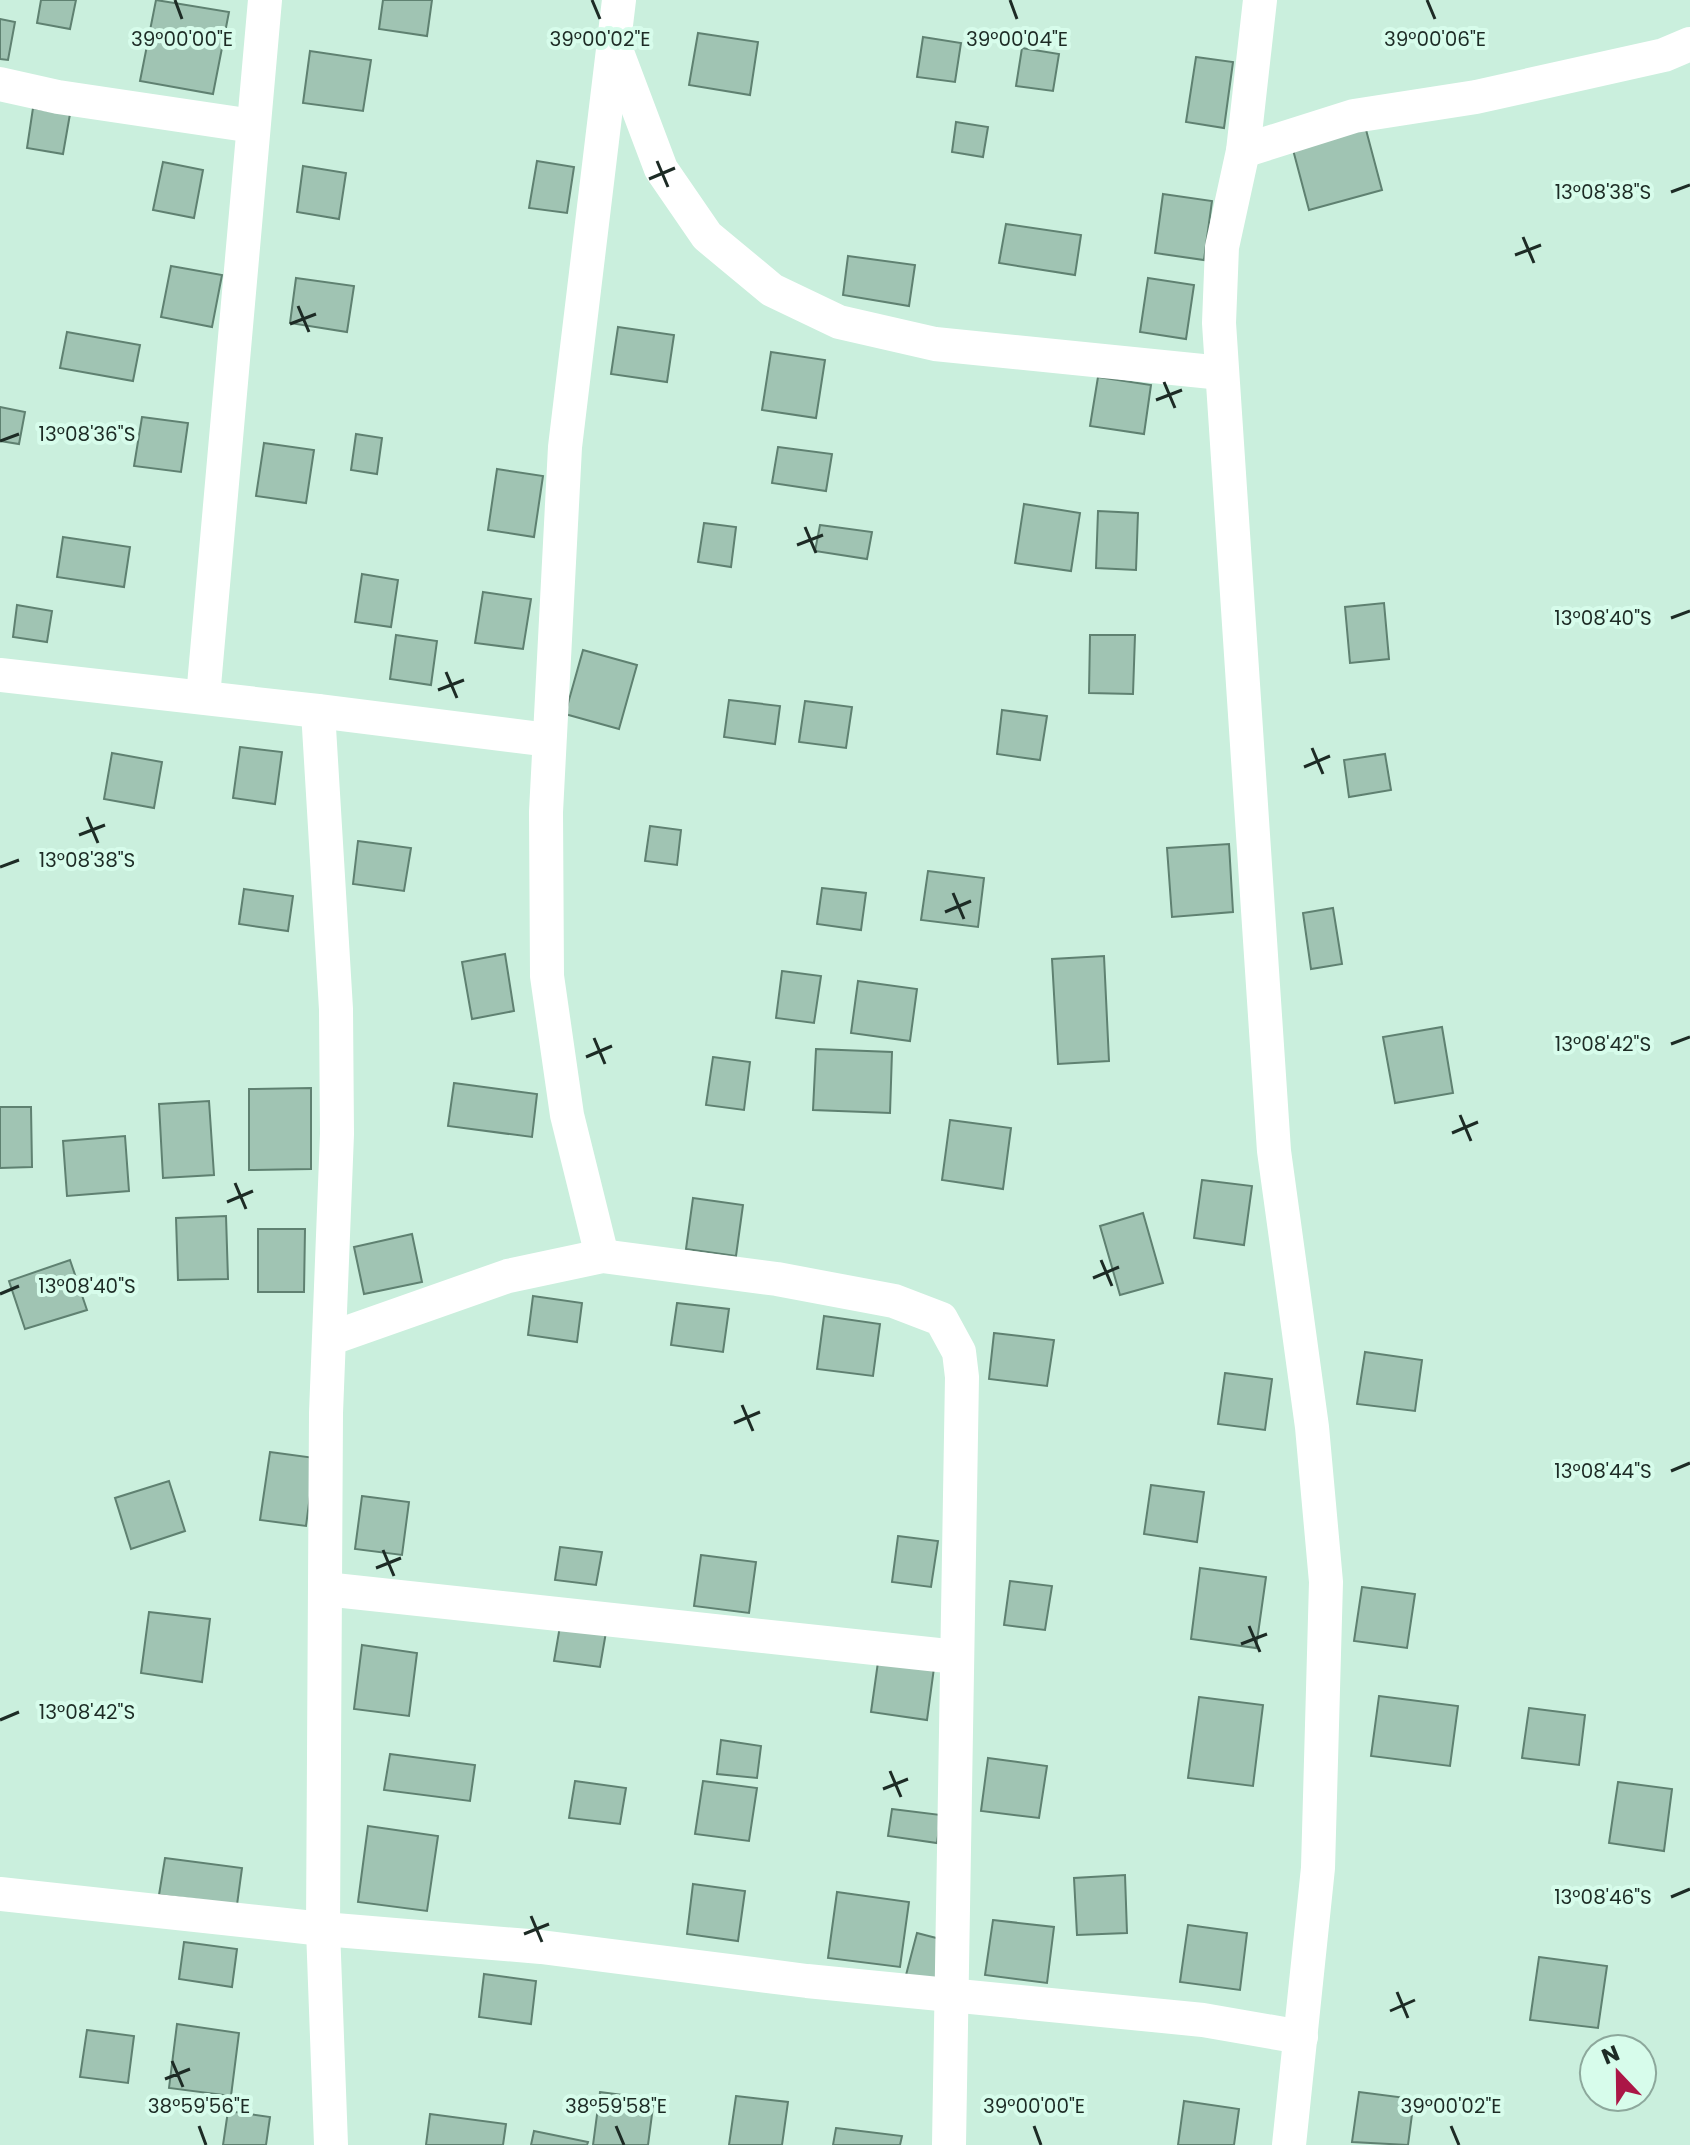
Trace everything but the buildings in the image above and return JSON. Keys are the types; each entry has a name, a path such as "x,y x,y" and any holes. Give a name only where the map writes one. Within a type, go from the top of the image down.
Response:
{"street":[{"path":"203,697 265,0"},
{"path":"602,1256 567,1115 547,976 546,812 565,447 619,0"},
{"path":"1260,0 1243,151 1222,247 1219,323 1274,1151 1312,1427 1326,1582 1318,1868 1289,2145"},
{"path":"614,43 661,169 707,236 772,290 839,322 935,344 1222,373"},
{"path":"1243,151 1354,116 1476,97 1664,55 1690,44"},
{"path":"0,84 58,97 253,126"},
{"path":"0,675 549,740"},
{"path":"318,711 336,1009 337,1134 329,1339 325,1589 323,1929 331,2145"},
{"path":"329,1339 508,1276 602,1256 777,1279 880,1298 941,1319 959,1352 962,1377 949,2145"},
{"path":"325,1589 957,1657"},
{"path":"0,1894 323,1929 541,1947 807,1981 1203,2020 1301,2037"}]}
